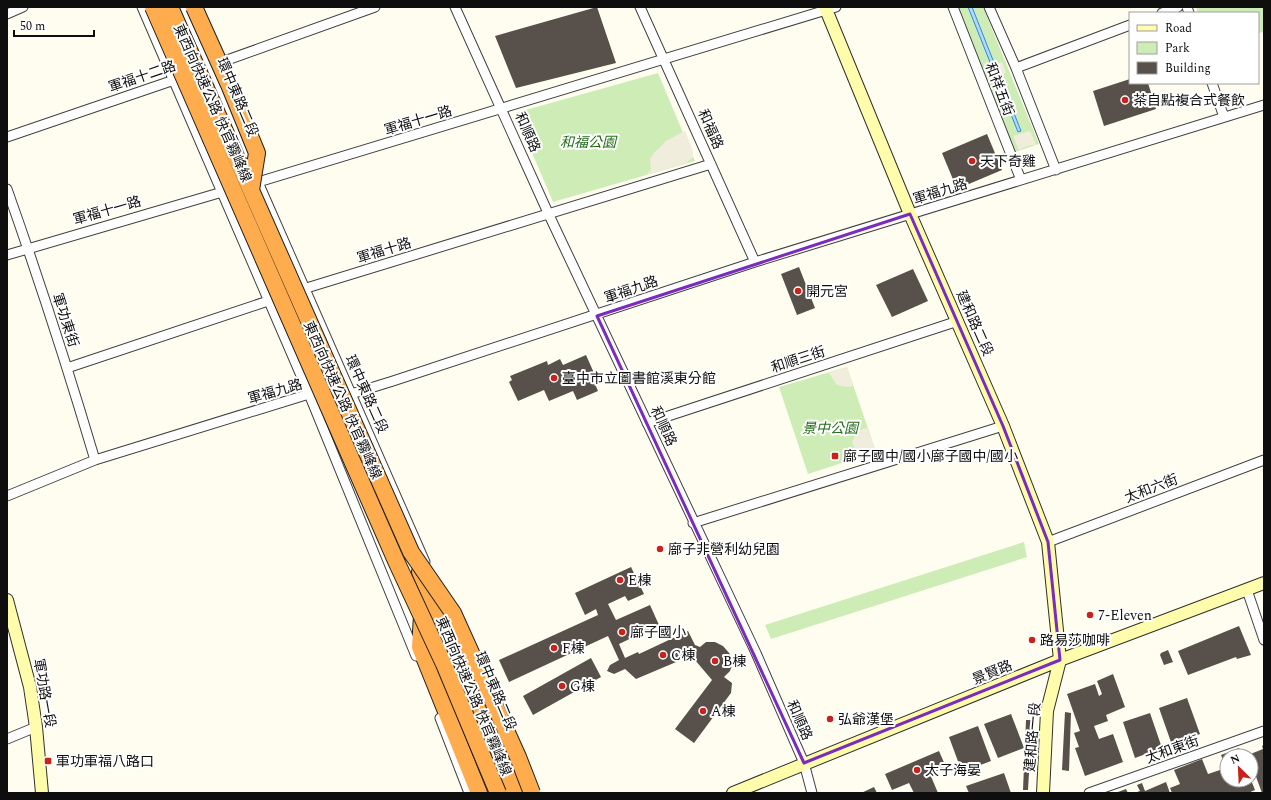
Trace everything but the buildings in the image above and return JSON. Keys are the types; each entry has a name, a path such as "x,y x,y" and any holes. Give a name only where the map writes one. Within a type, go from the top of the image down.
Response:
{"highway":[{"name":"東西向快速公路 快官霧峰線","path":"153,7 364,488 463,708 498,793"},
{"name":"東西向快速公路 快官霧峰線","path":"170,7 255,186 411,552 481,710 515,793"},
{"path":"194,7 230,87 257,153 255,186"},
{"path":"411,552 453,613 518,757 532,793"},
{"path":"422,616 420,647 479,793"}],"street":[{"path":"7,14 23,7"},
{"path":"142,7 220,192 309,394 392,595 469,793"},
{"name":"環中東路二段","path":"183,7 209,66 255,186 305,289 492,717 523,793"},
{"name":"軍福十二路","path":"7,137 174,80 209,66 375,7"},
{"name":"和順路","path":"455,7 549,215 693,523 756,653 804,763 812,793"},
{"name":"和福路","path":"640,7 755,262"},
{"name":"和祥五街","path":"953,7 1021,180"},
{"name":"和祥五街","path":"989,7 1016,68 1056,170"},
{"path":"1165,12 1178,7"},
{"name":"軍福十一路","path":"7,255 220,192 255,186 829,8"},
{"name":"建和路二段","path":"829,8 910,214 1003,426 1048,542 1060,660"},
{"path":"1016,68 1129,25"},
{"path":"1212,84 1224,117"},
{"name":"軍福九路","path":"7,496 95,460 309,394 351,394 597,316 755,262 1264,105"},
{"name":"軍福十路","path":"67,368 268,300 549,215 711,164"},
{"name":"軍功東街","path":"7,189 67,368 95,460"},
{"name":"和順三街","path":"647,423 958,321"},
{"path":"693,523 1003,426"},
{"name":"太和六街","path":"1048,542 1264,460"},
{"name":"景賢路","path":"733,793 1060,660 1264,583"},
{"path":"1247,590 1264,640"},
{"name":"軍功路一段","path":"7,600 30,687 36,727 42,793"},
{"name":"建和路一段","path":"1043,793 1047,711 1060,660"},
{"path":"7,739 36,727"},
{"name":"太和東街","path":"1089,793 1264,731"}],"highlighted area":[{"path":"910,214 1003,426 1048,542 1060,660 804,763 597,316"}],"green space":[{"path":"956,7 983,7 1039,144 1015,152"},
{"path":"1196,7 1264,7 1264,32 1259,33 1259,12 1198,12"},
{"name":"和福公園","path":"658,73 695,161 553,202 515,113"},
{"name":"景中公園","path":"847,367 876,452 808,474 779,387"},
{"path":"1024,542 1027,557 1024,558 771,639 765,625"}],"shaded area":[{"path":"1002,62 1006,73 992,78 988,67"},
{"path":"685,131 693,151 693,157 686,163 646,175 651,170 650,159 654,153 666,141"},
{"path":"1030,131 1036,145 1030,145 1019,150 1013,136"},
{"path":"847,367 853,386 848,387 837,385 829,373"},
{"path":"867,428 876,452 857,458 852,441 860,430"}],"water":[{"path":"968,7 972,7 1021,131 1018,132"}],"place":[{"name":"茶自點複合式餐飲","path":"1125,100"},
{"name":"天下奇雞","path":"972,161"},
{"name":"開元宮","path":"798,291"},
{"name":"臺中市立圖書館溪東分館","path":"554,378"},
{"name":"廍子國中/國小廍子國中/國小","path":"835,456"},
{"name":"廍子非營利幼兒園","path":"660,549"},
{"name":"E棟","path":"620,580"},
{"name":"7-Eleven","path":"1090,615"},
{"name":"廍子國小","path":"622,632"},
{"name":"路易莎咖啡","path":"1032,640"},
{"name":"F棟","path":"554,648"},
{"name":"C棟","path":"663,655"},
{"name":"B棟","path":"715,661"},
{"name":"G棟","path":"562,686"},
{"name":"A棟","path":"703,711"},
{"name":"弘爺漢堡","path":"830,719"},
{"name":"軍功軍福八路口","path":"48,761"},
{"name":"太子海晏","path":"917,770"}]}
